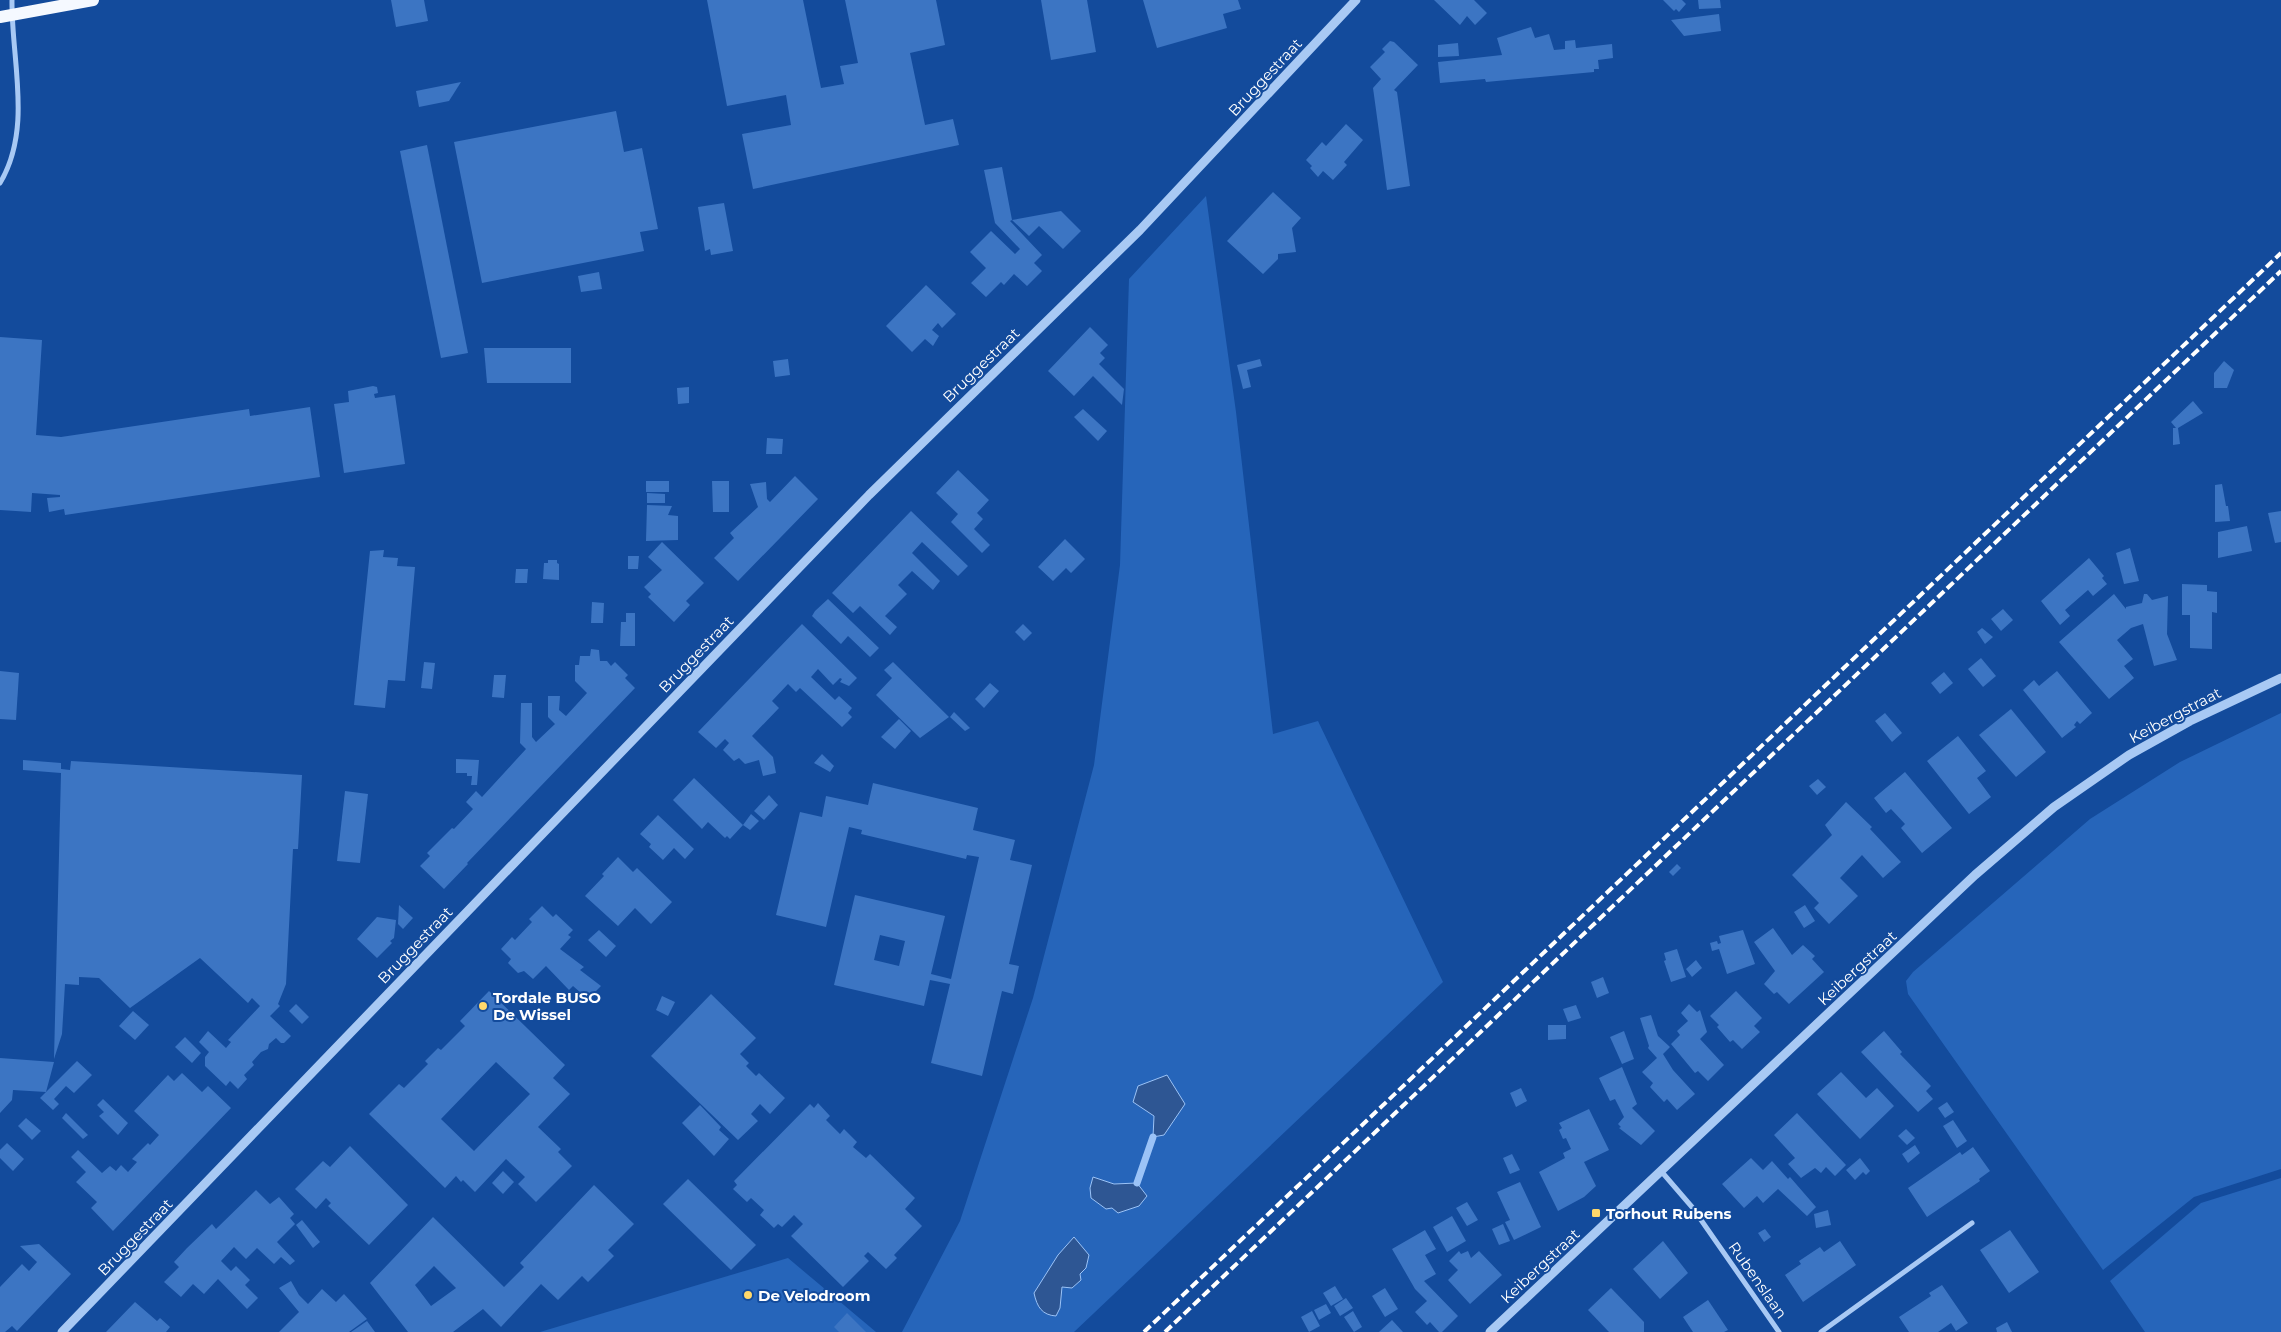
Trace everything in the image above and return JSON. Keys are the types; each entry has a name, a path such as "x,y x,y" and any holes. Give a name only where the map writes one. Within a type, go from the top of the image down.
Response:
{"main road":[{"path":"6,16 93,0"}],"street":[{"path":"0,183 10,157 18,119 6,16 12,0"},
{"name":"Bruggestraat","path":"62,1332 869,495 1140,230 1356,0"},
{"name":"Keibergstraat","path":"1490,1332 1975,875 2054,807 2129,755 2190,721 2281,678"},
{"name":"Rubenslaan","path":"1660,1171 1692,1207 1779,1332"},
{"path":"1822,1332 1972,1224"}],"shaded area":[{"path":"1206,196 1236,412 1273,734 1318,721 1443,982 1074,1332 902,1332 960,1221 1033,998 1094,765 1120,565 1129,279"},
{"path":"2281,713 2281,1169 2194,1197 2103,1270 1908,994 1906,981 1913,972 2090,819 2180,762"},
{"path":"1167,1075 1185,1104 1164,1135 1153,1137 1154,1116 1133,1102 1138,1086"},
{"path":"1093,1177 1114,1184 1137,1183 1147,1196 1139,1206 1118,1213 1112,1208 1106,1209 1091,1198 1090,1188"},
{"path":"2281,1178 2281,1332 2145,1332 2110,1281 2201,1203"},
{"path":"1074,1237 1089,1255 1086,1268 1080,1274 1081,1280 1072,1288 1062,1287 1060,1308 1056,1316 1047,1314 1041,1309 1034,1293 1058,1255"},
{"name":"De Velodroom","path":"788,1258 876,1332 540,1332"}],"building":[{"path":"391,0 424,0 428,21 396,27"},
{"path":"707,0 803,0 821,88 844,84 840,66 858,63 845,0 936,0 945,45 910,53 925,125 953,119 959,145 753,189 742,134 791,125 786,95 727,106"},
{"path":"1041,0 1087,0 1096,52 1051,60"},
{"path":"1143,0 1238,0 1241,9 1223,14 1227,28 1157,48"},
{"path":"1434,0 1474,0 1487,13 1475,25 1467,16 1460,25"},
{"path":"1663,0 1682,0 1686,4 1679,12 1676,9 1674,11"},
{"path":"1698,0 1720,0 1721,8 1699,9"},
{"path":"1719,14 1721,31 1684,36 1671,20"},
{"path":"1531,27 1535,38 1549,34 1554,50 1565,49 1565,41 1575,40 1576,48 1612,44 1613,58 1598,60 1599,69 1594,69 1594,72 1486,82 1485,79 1440,83 1438,62 1502,55 1497,38"},
{"path":"1390,41 1394,42 1418,65 1394,90 1397,92 1410,186 1387,190 1373,88 1381,79 1370,67 1385,52 1382,49"},
{"path":"1458,43 1459,56 1438,57 1438,45"},
{"path":"461,82 449,101 419,107 416,91"},
{"path":"616,111 624,152 642,148 658,229 640,232 644,251 482,283 454,142"},
{"path":"1346,124 1363,140 1344,162 1347,165 1333,180 1323,171 1318,177 1306,160 1322,142 1326,146"},
{"path":"427,145 468,353 441,358 400,151"},
{"path":"1002,167 1012,220 1010,221 1042,255 1034,263 1042,271 1027,286 1014,274 1004,285 1001,282 986,297 971,283 986,268 970,252 991,231 1015,254 1020,249 995,223 984,170"},
{"path":"1273,192 1301,218 1292,228 1296,252 1278,254 1278,259 1263,274 1227,241"},
{"path":"724,203 733,251 711,255 710,249 705,251 698,207"},
{"path":"1061,211 1081,231 1063,249 1039,226 1029,236 1012,220"},
{"path":"599,272 602,289 581,292 578,276"},
{"path":"926,285 956,314 942,328 938,323 932,330 939,336 933,346 925,339 912,352 886,326"},
{"path":"1090,327 1108,345 1100,353 1105,358 1099,364 1124,389 1122,405 1093,376 1074,396 1048,371"},
{"path":"0,337 42,340 36,435 61,437 249,409 250,416 310,407 320,477 65,515 64,509 49,512 47,498 60,497 60,495 32,493 31,512 0,510"},
{"path":"484,348 571,348 571,383 487,383"},
{"path":"788,359 790,375 775,377 773,361"},
{"path":"1260,359 1262,366 1247,370 1251,387 1243,389 1237,365"},
{"path":"2224,361 2234,370 2227,388 2214,388 2214,373"},
{"path":"373,386 377,387 378,393 374,394 375,398 395,395 405,464 344,473 334,404 349,402 348,391"},
{"path":"689,387 689,403 678,404 677,388"},
{"path":"2193,401 2203,413 2178,428 2180,444 2173,445 2173,428 2176,428 2171,422"},
{"path":"1083,409 1107,431 1098,441 1074,417"},
{"path":"767,438 783,439 782,454 766,454"},
{"path":"958,470 989,500 977,513 983,519 974,529 990,545 982,553 951,522 958,514 936,493"},
{"path":"795,476 818,499 738,581 714,558 734,538 730,533 758,507 750,484 766,482 767,499 770,502"},
{"path":"646,481 669,481 669,492 646,492"},
{"path":"712,481 729,481 729,512 713,512"},
{"path":"2222,484 2230,521 2215,522 2215,485"},
{"path":"647,493 665,494 665,503 647,503"},
{"path":"647,505 672,506 668,515 678,516 678,540 646,541"},
{"path":"911,511 968,566 958,576 922,542 912,553 940,581 933,590 912,571 898,585 907,594 885,616 897,627 890,635 860,606 853,613 832,593"},
{"path":"2281,511 2281,542 2275,543 2268,513"},
{"path":"2247,526 2252,551 2218,558 2218,532"},
{"path":"1065,539 1085,559 1071,573 1066,568 1053,581 1038,567"},
{"path":"662,542 704,583 686,601 690,605 674,622 648,597 651,594 644,587 662,570 648,557"},
{"path":"2130,548 2139,581 2124,584 2116,553"},
{"path":"384,550 383,557 398,558 397,566 415,567 405,681 388,680 385,708 354,705 370,551"},
{"path":"628,556 639,556 638,569 628,569"},
{"path":"2089,558 2104,576 2102,578 2107,584 2093,596 2088,590 2065,610 2070,616 2060,625 2041,601"},
{"path":"548,560 557,560 559,564 559,580 543,579 544,563 548,563"},
{"path":"516,569 528,569 527,583 515,583"},
{"path":"2182,584 2207,585 2207,591 2217,592 2217,613 2212,612 2212,649 2190,648 2190,615 2182,615"},
{"path":"2114,594 2126,609 2126,607 2142,603 2144,594 2147,594 2152,600 2168,596 2167,634 2177,660 2154,666 2143,624 2131,628 2117,640 2133,659 2124,666 2134,678 2109,699 2059,642"},
{"path":"828,599 879,648 870,657 848,636 841,644 812,616"},
{"path":"592,602 604,603 603,623 591,623"},
{"path":"2003,609 2013,620 2001,631 1991,619"},
{"path":"626,613 635,613 635,646 620,646 621,622 626,622"},
{"path":"802,624 857,678 849,686 840,682 842,679 840,678 833,685 818,669 811,677 835,700 839,696 852,708 848,713 852,717 842,727 800,688 796,692 788,684 772,701 779,708 752,736 773,757 776,773 763,776 759,760 745,764 739,758 734,761 723,750 729,743 725,739 716,748 698,732"},
{"path":"1023,624 1032,633 1024,641 1015,632"},
{"path":"1982,628 1993,637 1985,644 1977,632"},
{"path":"591,649 599,650 600,661 607,661 611,666 615,662 628,675 625,678 635,688 444,889 420,866 430,856 427,853 473,809 466,802 476,791 482,797 526,749 520,743 521,703 532,703 532,737 536,742 555,724 548,717 548,696 560,696 559,710 566,716 587,693 575,681 575,665 579,665 580,656 590,656"},
{"path":"1981,658 1996,676 1983,687 1968,669"},
{"path":"424,662 435,663 432,689 421,688"},
{"path":"893,662 949,717 920,738 876,695 892,678 884,670"},
{"path":"0,671 19,673 16,720 0,719"},
{"path":"2057,671 2092,713 2080,724 2077,721 2074,725 2076,727 2062,738 2023,690 2034,680 2039,686"},
{"path":"1944,672 1953,683 1940,694 1931,683"},
{"path":"494,675 506,675 504,698 492,697"},
{"path":"990,683 999,691 984,708 975,699"},
{"path":"2011,709 2046,752 2016,777 1979,735"},
{"path":"954,712 970,728 965,731 950,717"},
{"path":"1885,713 1902,733 1892,742 1875,721"},
{"path":"899,719 911,731 895,749 881,737"},
{"path":"1958,736 1986,771 1977,778 1991,797 1969,814 1927,761"},
{"path":"822,754 834,766 830,772 814,763"},
{"path":"456,759 479,760 477,785 471,785 472,776 467,776 467,773 456,773"},
{"path":"23,760 61,763 61,769 70,770 71,761 302,775 298,849 293,849 286,984 278,1004 280,1006 270,1016 291,1036 284,1043 281,1043 276,1038 269,1044 268,1049 261,1052 252,1062 254,1065 244,1075 247,1079 238,1089 230,1081 226,1086 205,1066 205,1057 209,1052 199,1042 208,1031 226,1048 231,1042 228,1040 260,1006 252,998 248,1003 200,958 130,1008 99,978 79,977 79,985 65,984 62,1034 54,1059 61,773 23,770"},
{"path":"1905,772 1952,828 1922,853 1901,828 1905,824 1891,809 1886,813 1874,798"},
{"path":"694,778 743,825 730,839 727,836 725,838 708,822 702,829 673,800"},
{"path":"1818,779 1826,787 1817,795 1809,786"},
{"path":"873,783 978,808 973,830 1015,840 1010,860 1032,865 1009,964 1019,966 1013,994 1002,991 982,1076 931,1063 950,984 930,980 924,1006 834,985 855,895 945,916 931,974 951,979 979,857 967,855 966,859 861,834 862,830 849,827 826,927 776,915 800,812 822,817 826,796 868,805","holes":["880,935 905,941 899,966 874,960"]},
{"path":"345,791 368,794 360,863 337,861"},
{"path":"769,795 778,805 764,820 754,811"},
{"path":"1846,802 1872,827 1870,829 1901,862 1883,878 1862,855 1840,878 1858,896 1829,924 1814,908 1819,903 1792,875 1832,835 1825,825"},
{"path":"751,814 759,821 750,830 743,825"},
{"path":"658,815 694,849 685,859 674,848 663,860 649,847 651,844 640,834"},
{"path":"618,857 633,872 637,868 672,902 651,924 635,908 618,926 585,896 604,876 602,874"},
{"path":"1677,864 1681,868 1673,876 1669,872"},
{"path":"399,905 413,918 403,929 398,924"},
{"path":"1805,905 1815,921 1804,928 1794,912"},
{"path":"542,906 553,917 556,914 573,930 568,935 571,937 560,949 584,967 580,970 601,986 588,999 573,986 569,990 546,966 533,979 524,971 518,973 508,963 511,959 501,949 512,937 515,940 532,922 529,919"},
{"path":"377,917 396,920 394,938 390,941 392,943 377,958 357,939"},
{"path":"1773,928 1792,955 1803,945 1815,956 1812,959 1824,972 1789,1004 1777,992 1774,994 1764,984 1775,971 1754,942"},
{"path":"599,930 616,946 606,957 588,940"},
{"path":"1743,930 1755,964 1727,974 1719,949 1712,951 1710,943 1717,941 1718,944 1721,943 1719,936"},
{"path":"1677,949 1686,977 1671,982 1664,961 1666,960 1664,953"},
{"path":"1696,960 1702,968 1692,977 1686,969"},
{"path":"1603,977 1609,993 1597,998 1591,982"},
{"path":"489,991 565,1065 553,1078 570,1094 538,1127 561,1149 558,1152 572,1166 536,1202 518,1184 525,1177 506,1159 475,1192 456,1176 445,1188 369,1114 399,1084 404,1088 428,1064 425,1061 438,1048 441,1050 465,1026 460,1021","holes":["496,1062 530,1094 474,1151 441,1119"]},
{"path":"1736,991 1762,1018 1754,1026 1760,1032 1742,1049 1733,1040 1730,1042 1717,1027 1719,1025 1710,1016"},
{"path":"711,994 756,1038 740,1054 749,1063 746,1066 756,1076 759,1073 785,1098 770,1114 760,1104 751,1114 758,1121 738,1140 651,1056"},
{"path":"662,996 675,1002 668,1016 656,1010"},
{"path":"296,1004 309,1017 302,1024 289,1011"},
{"path":"1689,1004 1697,1012 1700,1010 1707,1032 1700,1039 1724,1065 1708,1081 1698,1071 1695,1073 1671,1044 1680,1035 1677,1031 1688,1021 1681,1013"},
{"path":"1576,1005 1581,1018 1568,1022 1563,1009"},
{"path":"133,1011 149,1025 135,1040 119,1026"},
{"path":"1651,1015 1658,1036 1670,1047 1663,1054 1673,1070 1695,1094 1677,1110 1667,1099 1664,1102 1650,1087 1653,1083 1642,1072 1657,1058 1648,1048 1640,1018"},
{"path":"1548,1025 1566,1025 1566,1039 1548,1040"},
{"path":"1624,1031 1634,1059 1622,1064 1610,1037"},
{"path":"1884,1031 1902,1052 1900,1054 1931,1086 1926,1091 1933,1099 1918,1112 1861,1052"},
{"path":"185,1037 201,1053 192,1063 175,1047"},
{"path":"0,1058 54,1062 46,1092 13,1090 12,1100 0,1113"},
{"path":"77,1061 92,1075 74,1093 66,1086 54,1099 59,1104 53,1110 40,1098"},
{"path":"1622,1067 1637,1104 1632,1108 1655,1131 1641,1145 1619,1128 1621,1127 1618,1124 1624,1117 1615,1099 1610,1101 1599,1078"},
{"path":"1841,1072 1866,1098 1877,1088 1894,1106 1860,1139 1817,1094"},
{"path":"182,1073 202,1092 208,1086 231,1108 113,1231 91,1208 97,1202 76,1182 86,1172 71,1157 78,1150 102,1173 110,1166 116,1171 121,1165 128,1172 137,1162 132,1159 159,1135 134,1111 168,1075 174,1081"},
{"path":"1521,1088 1527,1101 1516,1107 1510,1093"},
{"path":"103,1099 128,1123 118,1135 99,1116 104,1112 97,1105"},
{"path":"1947,1102 1954,1112 1945,1118 1938,1108"},
{"path":"818,1103 830,1116 826,1120 840,1134 844,1129 857,1142 853,1147 866,1158 870,1154 915,1198 905,1209 922,1226 894,1255 897,1258 886,1269 868,1252 864,1256 869,1261 843,1287 791,1236 803,1224 794,1215 782,1227 778,1224 774,1228 760,1215 764,1210 751,1198 747,1202 733,1189 737,1185 734,1181 810,1104 814,1108"},
{"path":"700,1105 721,1127 719,1130 729,1139 714,1156 682,1123"},
{"path":"1589,1109 1609,1150 1584,1162 1596,1186 1584,1197 1558,1211 1539,1172 1565,1158 1563,1153 1571,1149 1566,1138 1563,1139 1559,1130 1562,1128 1559,1123"},
{"path":"66,1113 88,1135 83,1139 62,1118"},
{"path":"1797,1113 1846,1165 1835,1176 1826,1167 1821,1173 1815,1168 1801,1178 1788,1164 1795,1158 1774,1135"},
{"path":"26,1118 41,1131 32,1140 18,1126"},
{"path":"1953,1120 1967,1141 1957,1148 1943,1126"},
{"path":"1906,1129 1915,1138 1907,1145 1898,1136"},
{"path":"7,1143 24,1159 13,1171 0,1158 0,1150"},
{"path":"1915,1145 1920,1153 1908,1163 1902,1154"},
{"path":"350,1146 408,1205 369,1245 328,1206 331,1203 326,1198 316,1209 295,1189 323,1161 330,1167"},
{"path":"1973,1147 1990,1171 1979,1179 1980,1181 1927,1217 1908,1188 1960,1152 1962,1155"},
{"path":"1512,1154 1520,1170 1510,1174 1503,1158"},
{"path":"1751,1158 1763,1170 1772,1161 1788,1179 1790,1177 1816,1207 1807,1216 1778,1189 1763,1203 1757,1196 1744,1208 1722,1184"},
{"path":"1860,1158 1870,1171 1866,1175 1863,1172 1855,1180 1846,1170"},
{"path":"503,1171 514,1182 503,1194 492,1183"},
{"path":"688,1179 756,1245 731,1270 663,1204"},
{"path":"1520,1182 1541,1227 1514,1240 1505,1222 1510,1220 1497,1192"},
{"path":"594,1185 634,1224 608,1250 614,1256 588,1282 582,1276 558,1300 541,1284 501,1327 483,1309 453,1332 408,1332 370,1283 433,1217 504,1287 524,1267 520,1263","holes":["434,1266 456,1288 431,1306 415,1285"]},
{"path":"256,1190 270,1204 279,1197 294,1214 290,1218 295,1224 277,1242 295,1261 290,1265 281,1257 274,1264 257,1248 246,1259 234,1247 221,1261 231,1271 236,1266 250,1280 245,1285 258,1298 247,1309 218,1279 204,1294 193,1284 181,1297 164,1282 179,1267 174,1262 212,1224 216,1229"},
{"path":"1467,1202 1478,1220 1467,1226 1456,1208"},
{"path":"1828,1210 1831,1225 1816,1228 1814,1214"},
{"path":"1452,1216 1466,1241 1447,1252 1433,1227"},
{"path":"302,1220 320,1242 313,1248 296,1225"},
{"path":"1503,1224 1510,1241 1499,1245 1492,1229"},
{"path":"1765,1229 1771,1237 1764,1242 1758,1233"},
{"path":"1425,1230 1436,1249 1425,1255 1436,1274 1424,1281 1458,1316 1442,1332 1439,1332 1430,1322 1427,1325 1415,1312 1427,1301 1415,1289 1392,1249"},
{"path":"2010,1230 2039,1272 2009,1293 1980,1250"},
{"path":"1663,1241 1688,1273 1660,1299 1633,1269"},
{"path":"1840,1241 1856,1265 1803,1302 1785,1275 1801,1264 1799,1261 1820,1247 1824,1252"},
{"path":"39,1244 71,1274 17,1331 12,1326 5,1332 0,1332 0,1287 22,1264 29,1271 37,1262 20,1246"},
{"path":"1459,1251 1461,1254 1468,1251 1471,1258 1479,1251 1502,1275 1470,1304 1448,1280 1458,1270 1449,1261"},
{"path":"291,1281 299,1295 308,1304 322,1289 336,1302 344,1294 367,1319 349,1332 279,1332 299,1312 279,1288"},
{"path":"1942,1285 1968,1323 1956,1331 1951,1323 1938,1332 1909,1332 1899,1317 1931,1296 1929,1293"},
{"path":"1335,1286 1343,1299 1331,1306 1323,1293"},
{"path":"1385,1288 1398,1309 1385,1317 1372,1296"},
{"path":"1611,1288 1644,1322 1644,1332 1609,1332 1588,1310"},
{"path":"1346,1298 1353,1308 1340,1316 1334,1306"},
{"path":"1708,1300 1728,1330 1724,1332 1693,1332 1683,1317"},
{"path":"135,1302 157,1321 160,1318 170,1327 166,1332 106,1332"},
{"path":"1326,1304 1331,1313 1319,1320 1314,1310"},
{"path":"1312,1311 1320,1326 1309,1332 1301,1317"},
{"path":"1353,1311 1362,1327 1354,1332 1344,1317"},
{"path":"847,1313 866,1332 839,1332 834,1327"},
{"path":"1392,1320 1403,1332 1379,1332"},
{"path":"367,1321 375,1332 351,1332"},
{"path":"2007,1322 2012,1332 1997,1332 1996,1328"}],"waterway":[{"path":"1137,1183 1153,1137"}],"railway":[{"path":"1144,1332 2281,253"},
{"path":"1165,1332 2281,271"}],"place":[{"name":"Tordale BUSO De Wissel","path":"483,1006"},
{"name":"Torhout Rubens","path":"1596,1213"},
{"name":"De Velodroom","path":"748,1295"}]}
